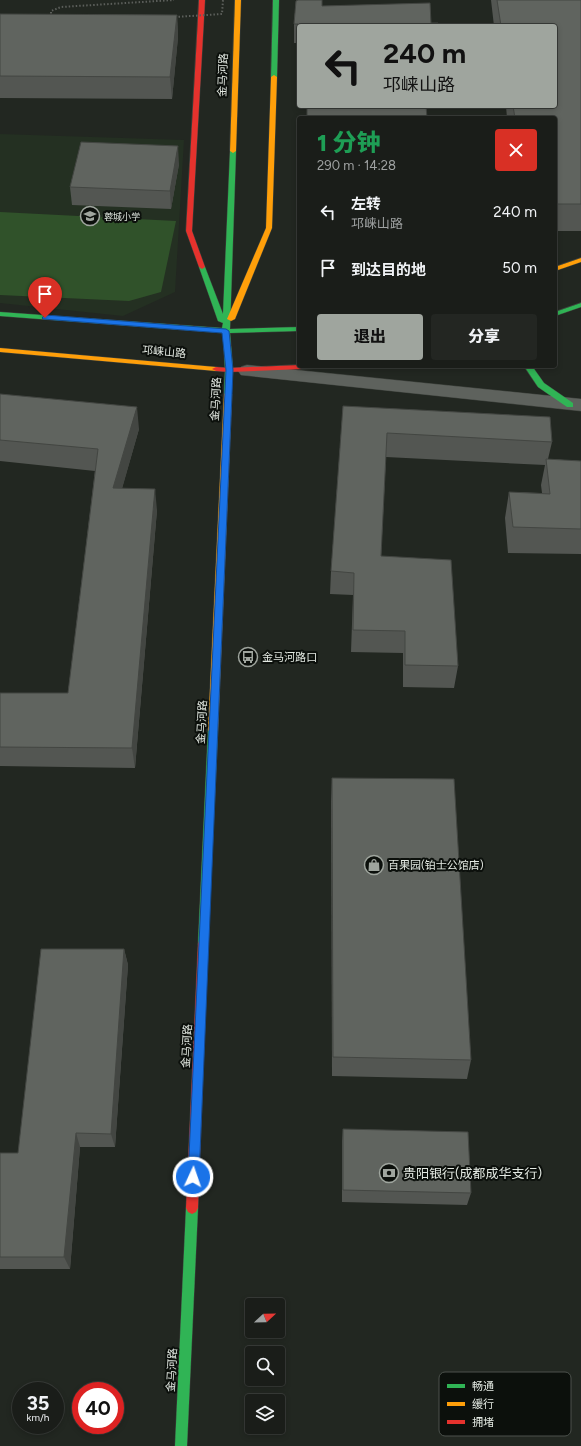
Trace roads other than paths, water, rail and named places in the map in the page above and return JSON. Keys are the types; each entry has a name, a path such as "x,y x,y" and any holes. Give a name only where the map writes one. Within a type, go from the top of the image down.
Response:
{"street":[{"path":"202,0 189,231 226,331"},
{"name":"金马河路","path":"181,1446 229,370 226,331 238,0"},
{"path":"226,331 269,228 276,0"},
{"path":"557,268 581,260"},
{"path":"557,314 581,305"},
{"path":"557,315 581,311"},
{"path":"0,314 226,331 297,329"},
{"name":"邛崃山路","path":"0,350 229,370 297,367"},
{"path":"529,368 532,375 542,388 576,405"},
{"path":"229,370 576,405"}],"place":[{"name":"蓉城小学","path":"90,216"},
{"name":"金马河路口","path":"248,657"},
{"name":"百果园(铂士公馆店)","path":"374,865"},
{"name":"贵阳银行(成都成华支行)","path":"389,1173"}]}
